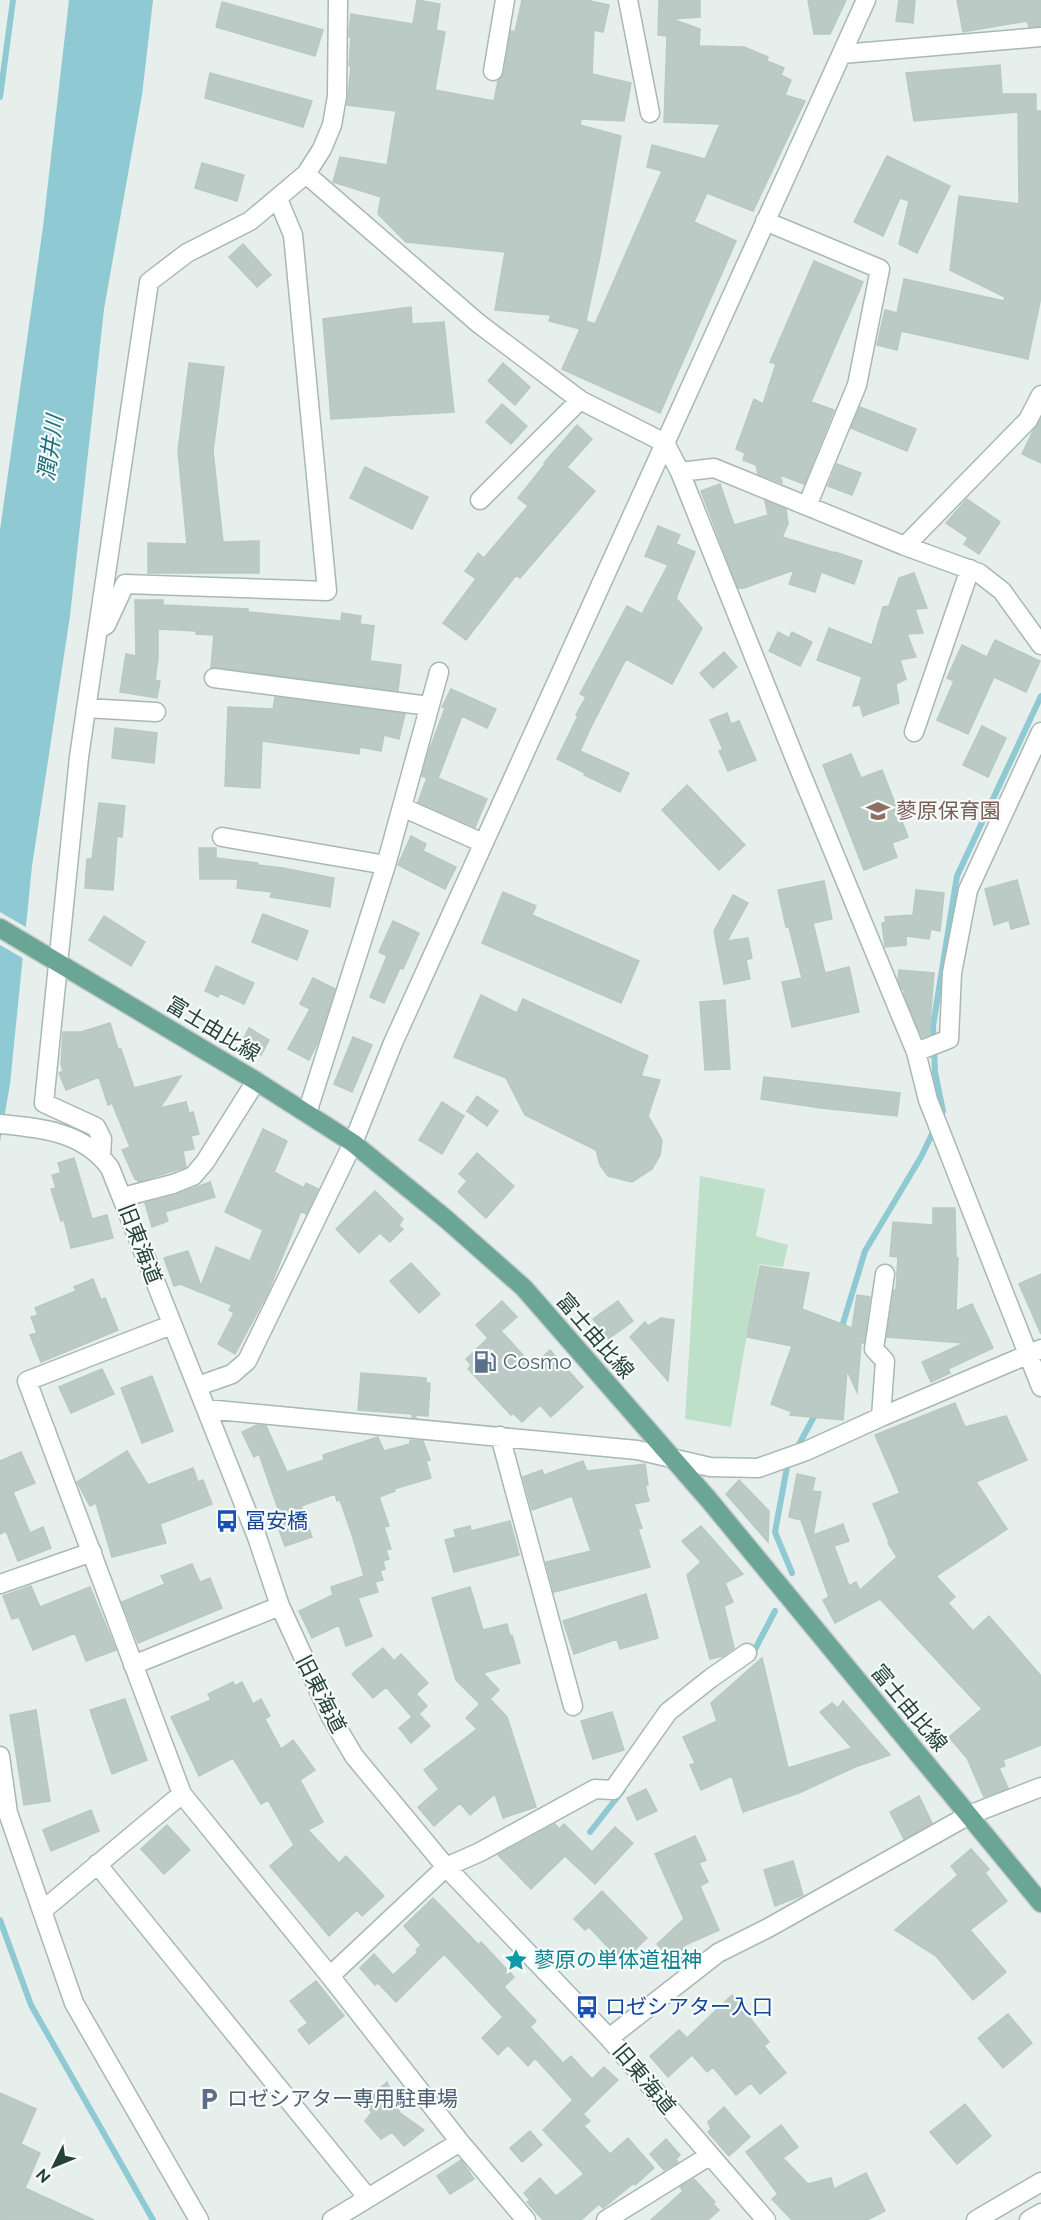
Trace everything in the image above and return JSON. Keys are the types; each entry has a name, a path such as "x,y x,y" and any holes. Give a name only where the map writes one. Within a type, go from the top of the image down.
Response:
{"main road":[{"name":"富士由比線","path":"0,928 256,1081 353,1143 446,1219 524,1288 674,1459 1041,1903"}],"street":[{"path":"101,1156 102,1139 96,1127 44,1103 51,959 149,282 187,253 250,221 278,200 306,174 322,149 332,125 337,96 338,0"},
{"path":"493,71 505,0"},
{"path":"628,0 650,114"},
{"path":"198,1386 232,1374 247,1361 353,1143 393,1042 866,0"},
{"path":"842,54 1041,37"},
{"path":"306,174 478,323 580,400 664,443 680,471 916,1052 928,1100 1035,1352 1041,1387"},
{"path":"98,629 106,625 125,584 327,591 293,235 278,200"},
{"path":"765,221 880,269 857,385 807,506"},
{"path":"905,546 1028,420 1041,395"},
{"path":"480,500 580,400"},
{"path":"680,471 714,468 905,546 979,573 1002,591 1041,645"},
{"path":"914,732 970,569"},
{"path":"307,1113 387,865 439,672"},
{"path":"214,678 429,706"},
{"path":"86,708 156,712"},
{"path":"916,1052 949,1039 952,974 968,890 1041,732"},
{"path":"402,807 483,843"},
{"path":"222,837 387,865"},
{"path":"123,1197 173,1184 193,1176 205,1162 256,1081"},
{"name":"旧東海道","path":"0,1124 34,1127 69,1135 101,1156 110,1168 257,1537 280,1606 331,1717 354,1756 446,1867 609,2038 766,2220"},
{"path":"881,1417 885,1361 874,1349 885,1274"},
{"path":"171,1325 27,1381 182,1794 330,1976 460,2142 526,2220"},
{"path":"206,1409 637,1450 711,1467 758,1468 806,1451 1035,1352"},
{"path":"500,1436 573,1706"},
{"path":"0,1584 93,1552"},
{"path":"133,1665 280,1606"},
{"path":"330,1976 446,1867 480,1852 594,1789 613,1790 668,1712 747,1653"},
{"path":"0,1756 8,1813 74,2003 199,2220"},
{"path":"609,2038 718,1953 768,1928 969,1815 1041,1787"},
{"path":"43,1910 182,1794"},
{"path":"97,1864 368,2198"},
{"path":"332,2220 460,2142"},
{"path":"606,2220 709,2156"},
{"path":"976,2220 1041,2182"},
{"path":"1029,2220 1041,2213"}],"green space":[{"path":"700,1176 765,1189 756,1236 788,1245 783,1267 759,1264 731,1427 685,1419"}],"water":[{"name":"潤井川","path":"69,0 153,0 142,95 104,309 70,616 32,866 10,1084 0,1142 0,530 43,227"}],"pier":[{"path":"0,912 29,929 26,960 0,945"}],"building":[{"path":"417,0 440,4 436,30 445,32 435,90 494,101 498,81 504,73 511,31 515,32 522,0 586,0 609,5 603,32 594,30 592,74 631,83 624,121 581,119 580,125 621,136 586,321 595,324 662,171 647,167 652,145 705,159 720,124 664,122 667,36 658,35 659,0 700,0 700,17 672,19 700,29 699,46 744,47 768,57 767,61 784,68 781,75 791,80 785,95 805,101 753,211 707,193 694,222 736,241 660,413 562,369 580,329 549,321 551,315 495,310 505,252 406,242 378,214 381,197 333,182 340,157 387,165 396,111 347,105 351,66 349,66 351,37 349,37 349,31 351,14 413,24"},
{"path":"808,0 846,0 830,34 814,34"},
{"path":"899,0 915,0 913,23 896,21"},
{"path":"957,0 1041,0 1041,26 1029,27 1027,21 963,32"},
{"path":"222,2 323,30 315,56 216,27"},
{"path":"1000,65 1002,94 1036,94 1036,111 1041,111 1041,297 1028,359 901,331 897,350 877,345 885,310 897,313 904,279 1004,301 1005,297 950,270 959,196 1019,204 1018,112 914,121 906,73"},
{"path":"210,73 312,101 303,127 205,98"},
{"path":"887,156 950,186 917,253 899,244 909,201 900,198 883,236 854,222"},
{"path":"202,163 244,175 237,201 195,188"},
{"path":"243,244 271,275 257,287 229,257"},
{"path":"814,261 863,282 811,402 834,410 804,484 780,475 782,483 758,474 756,465 743,460 745,453 736,449 754,399 763,404 776,364 770,362"},
{"path":"411,307 412,324 444,322 454,412 331,419 323,319"},
{"path":"189,363 224,367 213,451 223,542 259,541 259,573 148,573 148,543 187,544 178,451"},
{"path":"503,363 530,387 515,405 488,381"},
{"path":"502,404 527,426 511,444 486,422"},
{"path":"860,407 916,429 907,451 851,428"},
{"path":"1041,419 1041,463 1022,454"},
{"path":"577,425 592,439 567,467 595,491 520,578 516,575 466,640 443,623 476,579 465,571 478,553 484,558 528,506 518,498"},
{"path":"837,464 861,473 852,495 828,486"},
{"path":"365,467 428,497 412,529 350,498"},
{"path":"720,484 734,525 768,515 765,501 786,509 788,524 782,537 862,561 854,584 821,572 815,592 789,584 794,570 744,588 738,588 701,491"},
{"path":"967,499 1000,522 979,554 964,544 968,538 946,523"},
{"path":"658,526 680,535 676,544 695,552 676,598 702,628 672,684 626,659 591,727 580,751 629,773 620,792 557,759 586,697 580,694 627,606 642,614 668,565 645,556"},
{"path":"914,573 927,608 915,609 923,633 907,634 916,657 900,660 906,679 896,684 899,703 863,716 860,705 853,706 862,677 817,660 829,628 872,645 883,607 889,606 899,578"},
{"path":"135,600 163,600 163,605 248,609 248,612 341,621 342,613 361,616 360,624 374,626 370,661 401,665 398,691 211,667 214,635 196,634 196,631 158,629 155,680 160,681 157,698 120,692 126,654 136,656"},
{"path":"778,632 789,638 792,632 812,642 800,666 769,651"},
{"path":"995,640 1040,661 1026,692 994,677 968,734 937,720 954,681 947,678 962,645 987,657"},
{"path":"724,652 737,667 713,688 700,673"},
{"path":"451,689 496,709 487,728 462,716 438,778 487,799 475,827 418,802 427,778 422,776 429,751 445,708 442,707"},
{"path":"275,697 405,714 399,739 384,735 381,751 360,747 359,754 262,741 260,788 225,786 228,707 273,709"},
{"path":"727,713 731,724 739,721 756,760 728,771 719,751 723,750 710,720"},
{"path":"982,726 1006,738 988,777 963,765"},
{"path":"115,728 157,733 154,763 112,758"},
{"path":"851,754 861,778 882,770 908,837 892,843 897,857 864,870 823,765"},
{"path":"687,785 745,845 719,870 662,810"},
{"path":"99,803 125,806 122,837 117,836 113,890 85,888 87,859 92,859"},
{"path":"411,836 426,844 423,851 456,867 445,889 398,865"},
{"path":"199,848 216,848 216,858 258,863 257,865 334,878 330,907 270,897 272,892 237,888 238,879 200,879"},
{"path":"1017,880 1029,924 1011,929 1009,920 994,925 985,889"},
{"path":"824,881 832,919 813,923 825,973 849,967 859,1012 792,1027 782,982 802,978 789,927 786,927 778,890"},
{"path":"916,890 944,893 940,931 931,929 929,939 906,936 906,945 885,947 882,923 886,922 885,917 913,915"},
{"path":"503,892 536,906 532,915 639,961 621,1003 482,943"},
{"path":"733,895 748,903 727,941 748,938 752,958 746,960 750,979 724,984 714,931"},
{"path":"263,914 308,931 297,960 252,942"},
{"path":"104,916 145,942 131,966 89,940"},
{"path":"393,921 419,933 384,1003 370,997 387,956 379,952"},
{"path":"216,966 254,983 244,1004 220,993 218,997 205,991"},
{"path":"899,970 934,973 929,1035 922,1037 904,989 898,980"},
{"path":"313,978 335,989 317,1044 309,1060 288,1049 310,1009 300,1004"},
{"path":"481,995 517,1013 523,999 648,1056 641,1076 660,1080 648,1116 662,1140 660,1155 652,1169 632,1182 608,1176 600,1165 596,1150 525,1115 506,1078 454,1057"},
{"path":"725,1000 730,1069 705,1070 700,1002"},
{"path":"110,1023 134,1088 181,1076 160,1108 186,1102 189,1113 193,1112 199,1134 191,1136 194,1149 183,1151 186,1167 138,1182 122,1150 130,1147 112,1103 108,1105 99,1077 66,1090 59,1073 63,1071 61,1064 63,1032 81,1032"},
{"path":"249,1028 269,1040 261,1055 241,1044"},
{"path":"353,1037 372,1045 352,1092 334,1084"},
{"path":"764,1077 900,1093 897,1116 761,1099"},
{"path":"477,1096 498,1111 487,1126 467,1111"},
{"path":"442,1102 464,1116 442,1154 419,1140"},
{"path":"263,1129 287,1141 274,1172 304,1188 306,1183 318,1189 306,1214 301,1211 268,1292 235,1354 218,1344 234,1313 229,1310 232,1305 180,1284 174,1286 164,1258 188,1251 201,1286 216,1247 250,1261 263,1230 225,1212"},
{"path":"477,1153 514,1186 486,1218 458,1192 467,1181 459,1174"},
{"path":"74,1158 92,1219 107,1215 113,1238 71,1248 64,1220 61,1221 51,1189 56,1188 52,1175 61,1173 58,1163"},
{"path":"210,1182 215,1197 165,1212 168,1221 152,1227 145,1203 176,1195"},
{"path":"375,1191 403,1219 399,1226 403,1229 390,1242 380,1233 359,1253 336,1229"},
{"path":"933,1208 955,1208 956,1258 958,1258 956,1311 972,1304 993,1348 948,1369 950,1373 931,1382 922,1362 964,1343 887,1337 894,1290 896,1290 898,1257 890,1256 893,1222 933,1225"},
{"path":"411,1263 440,1294 419,1313 390,1281"},
{"path":"760,1266 809,1273 802,1309 852,1328 857,1295 870,1297 864,1343 861,1343 857,1392 847,1370 843,1420 790,1415 792,1412 771,1404 792,1346 747,1337"},
{"path":"1041,1274 1041,1334 1019,1284"},
{"path":"93,1279 101,1300 105,1298 118,1330 41,1362 30,1335 37,1333 31,1317 38,1315 35,1308 76,1291 74,1287"},
{"name":"Cosmo","path":"502,1301 517,1317 501,1331 533,1366 550,1350 583,1387 551,1417 540,1405 522,1422 513,1413 511,1415 468,1369 471,1365 466,1359 488,1338 476,1325"},
{"path":"618,1301 633,1321 608,1339 593,1319"},
{"path":"661,1318 674,1320 668,1381 630,1337 645,1322 648,1326"},
{"path":"102,1369 114,1394 71,1413 59,1387"},
{"path":"361,1373 426,1378 426,1383 430,1383 428,1416 415,1415 416,1418 412,1417 412,1414 358,1410"},
{"path":"152,1376 173,1431 142,1443 121,1388"},
{"path":"955,1403 965,1427 1006,1416 1027,1460 976,1482 1007,1529 936,1576 955,1597 948,1603 973,1631 989,1616 1041,1676 1041,1745 1003,1760 1005,1766 999,1768 1008,1788 984,1797 967,1758 949,1737 982,1709 880,1599 835,1623 823,1600 829,1597 801,1520 789,1517 797,1474 815,1478 812,1491 821,1492 813,1535 843,1524 849,1541 834,1546 849,1586 856,1582 860,1590 897,1557 888,1543 873,1504 900,1493 875,1435"},
{"path":"257,1425 266,1426 287,1472 324,1460 323,1455 378,1437 384,1451 410,1444 410,1440 423,1441 430,1460 426,1461 431,1478 394,1489 395,1491 379,1497 389,1526 384,1527 391,1549 386,1550 389,1559 383,1561 385,1569 380,1571 383,1580 375,1582 378,1592 358,1598 372,1636 346,1646 339,1625 312,1638 299,1611 333,1595 331,1587 364,1576 340,1500 337,1501 335,1494 301,1506 312,1537 285,1546 276,1522 282,1520 259,1454 254,1457 242,1432"},
{"path":"127,1451 148,1485 193,1468 198,1482 203,1480 212,1504 160,1524 166,1543 112,1557 96,1503 90,1506 77,1482"},
{"path":"21,1452 35,1483 13,1492 30,1533 43,1527 51,1548 18,1561 6,1531 0,1534 0,1461"},
{"path":"583,1461 587,1471 645,1464 648,1485 645,1485 649,1501 634,1504 642,1528 638,1529 650,1567 554,1592 546,1562 591,1551 572,1496 532,1510 523,1477 542,1470 544,1475"},
{"path":"739,1480 769,1511 768,1542 726,1494"},
{"path":"510,1521 519,1555 454,1572 445,1540 456,1537 454,1530 470,1526 471,1531"},
{"path":"701,1526 743,1574 725,1583 733,1602 724,1606 734,1648 723,1656 710,1659 687,1575 701,1562 682,1541"},
{"path":"192,1564 200,1582 210,1578 222,1608 138,1643 122,1602 165,1584 161,1576"},
{"path":"31,1586 40,1607 90,1587 116,1650 86,1661 75,1633 33,1650 19,1617 12,1619 3,1596"},
{"path":"470,1587 483,1630 507,1624 510,1636 512,1635 520,1663 483,1673 499,1690 490,1699 507,1717 536,1807 503,1818 495,1794 470,1815 460,1803 434,1826 418,1807 439,1789 424,1770 477,1729 466,1718 480,1704 456,1680 432,1598"},
{"path":"646,1594 658,1638 620,1649 617,1639 574,1654 563,1621"},
{"path":"383,1648 394,1661 401,1654 428,1683 416,1694 427,1706 419,1714 430,1726 411,1743 399,1728 412,1717 386,1687 373,1698 352,1674"},
{"path":"762,1658 788,1768 852,1748 820,1712 832,1703 838,1708 843,1701 890,1755 855,1767 799,1793 743,1812 732,1776 701,1790 690,1765 695,1763 683,1737 717,1721 711,1703"},
{"path":"233,1682 235,1686 242,1682 253,1704 261,1699 270,1716 265,1719 281,1749 293,1740 315,1770 300,1780 323,1822 308,1830 339,1863 346,1856 384,1896 362,1916 357,1910 329,1936 270,1866 294,1845 268,1800 261,1804 233,1758 199,1776 171,1717 211,1700 208,1694"},
{"path":"125,1699 147,1760 112,1774 90,1710"},
{"path":"36,1710 50,1801 24,1805 10,1715"},
{"path":"612,1712 624,1750 593,1759 581,1721"},
{"path":"646,1789 657,1811 637,1820 627,1798"},
{"path":"919,1796 932,1823 904,1839 890,1812"},
{"path":"91,1810 99,1831 51,1851 43,1830"},
{"path":"555,1824 559,1829 564,1824 592,1852 615,1827 633,1843 595,1884 565,1856 531,1889 498,1855"},
{"path":"167,1825 190,1850 164,1874 141,1849"},
{"path":"695,1836 706,1860 699,1863 708,1882 700,1886 719,1930 683,1946 690,1953 676,1965 657,1944 684,1919 655,1854"},
{"path":"971,1849 989,1869 985,1873 1007,1901 970,1930 1006,1972 973,2000 936,1956 895,1930 958,1875 951,1866"},
{"path":"793,1861 803,1895 775,1906 764,1870"},
{"path":"602,1891 647,1938 622,1962 589,1927 585,1930 574,1919"},
{"path":"433,1898 479,1945 481,1942 514,1977 504,1987 536,2021 530,2027 563,2063 571,2056 592,2079 604,2067 618,2080 583,2114 590,2121 584,2126 610,2154 628,2138 654,2168 603,2208 599,2204 581,2220 543,2220 527,2202 530,2200 524,2193 540,2178 556,2196 584,2174 543,2130 573,2100 535,2058 528,2066 508,2045 498,2055 482,2038 503,2017 444,1954 396,2002 378,1983 375,1985 360,1968 374,1954 393,1975 418,1952 416,1950 421,1945 404,1926"},
{"path":"316,1981 344,2016 309,2044 298,2030 308,2023 290,2001"},
{"path":"732,1995 769,2042 764,2046 786,2073 760,2094 751,2083 736,2095 713,2067 707,2072 692,2055 668,2077 650,2056 679,2030 687,2038"},
{"path":"1008,2014 1032,2043 1003,2068 978,2038"},
{"path":"387,2082 400,2113 424,2130 404,2146 392,2132 381,2139 365,2121 372,2112 363,2104"},
{"path":"0,2093 36,2109 21,2144 40,2153 25,2188 94,2220 0,2220"},
{"path":"965,2104 991,2136 957,2164 930,2132"},
{"path":"724,2107 750,2137 729,2156 708,2132 711,2129 708,2122"},
{"path":"781,2125 798,2147 783,2158 808,2184 831,2178 834,2189 866,2173 885,2211 867,2220 792,2220 772,2199 778,2194 746,2152"},
{"path":"530,2131 542,2145 522,2162 510,2148"},
{"path":"666,2139 680,2155 676,2159 678,2162 664,2170 650,2154"},
{"path":"461,2160 474,2179 450,2194 437,2176"},
{"path":"694,2179 715,2202 713,2204 719,2210 708,2220 651,2220 683,2191 680,2187"}],"waterway":[{"path":"0,97 13,0"},
{"path":"940,1119 943,1111 935,1072 933,1026 957,876 1041,696"},
{"path":"841,1330 865,1251 921,1157 935,1128"},
{"path":"796,1450 817,1411"},
{"path":"790,1462 787,1467 775,1532 792,1573"},
{"path":"751,1657 775,1611"},
{"path":"590,1832 623,1790"},
{"path":"0,1920 31,2005 153,2220"}],"place":[{"name":"蓼原保育園","path":"878,811"},
{"name":"Cosmo","path":"485,1362"},
{"name":"冨安橋","path":"227,1521"},
{"name":"蓼原の単体道祖神","path":"516,1960"},
{"name":"ロゼシアター入口","path":"587,2007"},
{"name":"ロゼシアター専用駐車場","path":"209,2099"}]}
